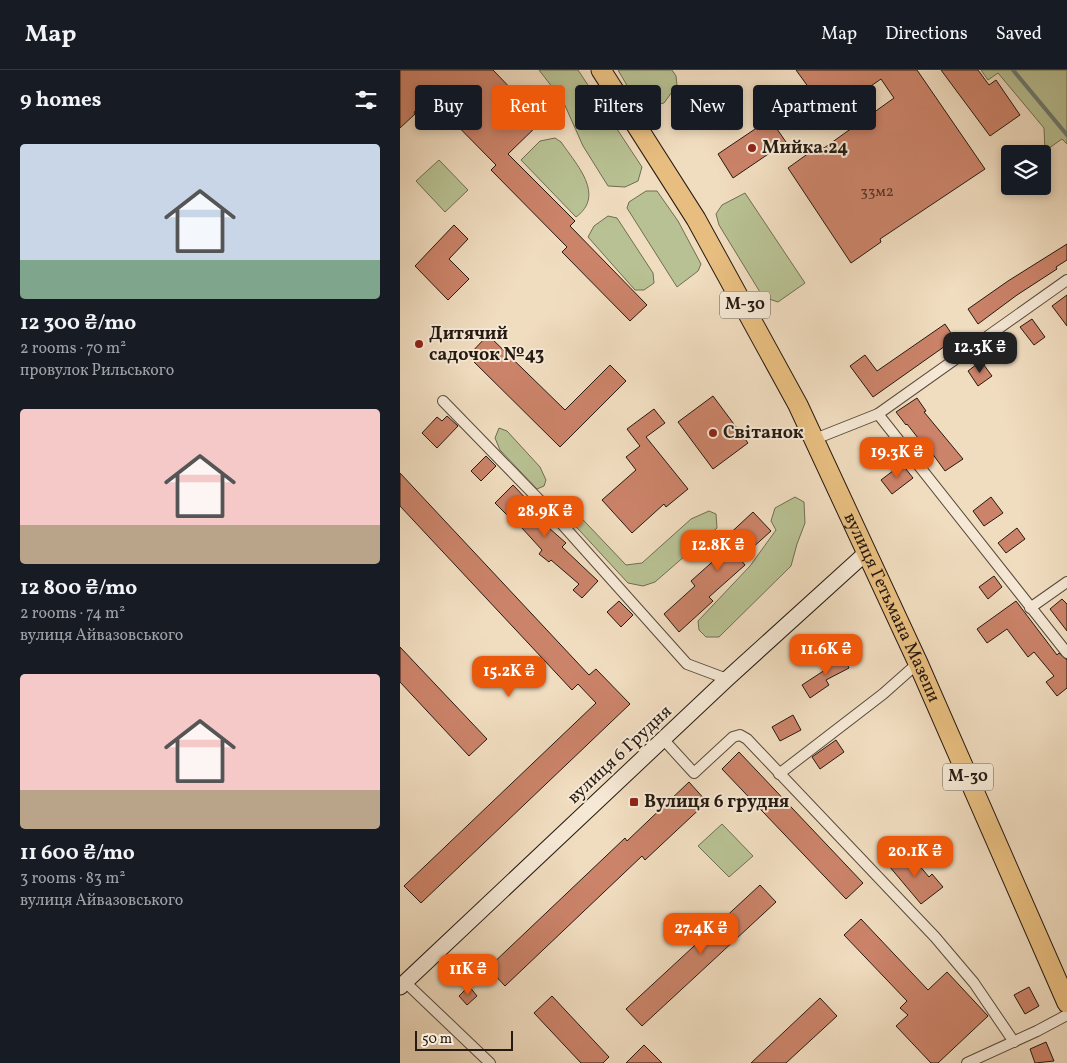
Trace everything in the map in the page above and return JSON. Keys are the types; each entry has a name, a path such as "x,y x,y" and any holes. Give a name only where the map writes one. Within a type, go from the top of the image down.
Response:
{"highway":[{"name":"вулиця Гетьмана Мазепи","path":"601,70 696,219 768,348 815,439 918,663 1067,1003"}],"street":[{"path":"815,439 878,414 1067,280"},
{"path":"443,401 552,513 687,664 727,679"},
{"path":"878,414 1067,654"},
{"name":"вулиця 6 Грудня","path":"403,984 727,679 867,552"},
{"path":"1030,608 1067,582"},
{"path":"779,774 883,694 918,663"},
{"path":"663,740 694,772 733,737 740,735 747,739 974,983 1014,1042"},
{"path":"403,984 490,1063"},
{"path":"967,1063 1067,1015"}],"green space":[{"path":"539,70 578,70 588,85 575,85 575,128 565,106 565,85 551,85"},
{"path":"618,70 672,70 676,76 677,85 671,85 671,93 664,103 661,104 661,85 627,85"},
{"path":"981,70 1067,70 1067,144 1062,139 1051,147 1051,145 1045,145 1044,128 998,73 988,80"},
{"path":"576,130 618,130 642,167 638,181 625,187 608,186 583,146"},
{"path":"555,138 561,142 580,170 588,189 588,199 585,208 576,217 521,160 540,141"},
{"path":"439,160 468,190 445,212 416,181"},
{"path":"646,191 657,191 678,221 701,264 698,271 677,287 627,208 629,202"},
{"path":"745,193 805,283 778,302 763,297 719,225 716,214 722,205"},
{"path":"608,216 617,218 653,273 654,283 644,290 635,290 588,237 594,226"},
{"path":"499,428 507,431 540,467 546,480 544,486 537,489 500,450 495,438"},
{"path":"795,497 804,502 805,523 791,566 719,637 706,637 699,630 698,621 750,566 776,530 771,521 775,508"},
{"path":"569,505 626,565 642,563 691,519 709,511 716,514 717,528 655,582 643,586 628,583 568,518 566,508"},
{"path":"722,824 753,856 729,877 698,846"}],"building":[{"path":"400,70 493,70 507,85 492,85 492,130 533,130 508,154 575,221 570,226 647,305 630,321 562,252 567,247 491,170 496,165 462,130 482,130 482,85 415,85 415,114 400,128"},
{"path":"796,70 917,70 985,169 880,239 881,242 851,263 788,168 820,145 824,148 849,130 876,130 876,111 894,98 881,79 872,85 807,85"},
{"path":"941,70 978,70 989,85 996,80 1020,115 990,136"},
{"name":"Мийка.24","path":"754,130 778,130 786,142 733,178 718,154"},
{"path":"454,225 468,239 449,259 469,279 448,300 415,266"},
{"path":"1067,244 1067,260 1056,267 1057,269 1017,295 978,324 968,309"},
{"path":"1067,295 1067,326 1052,306"},
{"path":"1032,319 1045,337 1034,345 1020,327"},
{"path":"945,324 955,339 873,397 850,366 865,355 877,371"},
{"path":"488,335 565,410 610,365 626,381 560,447 468,356"},
{"path":"981,361 992,376 978,386 968,371"},
{"name":"Світанок","path":"713,396 748,443 713,469 678,422"},
{"path":"917,398 926,411 924,412 963,459 945,471 924,442 922,443 896,412"},
{"path":"654,409 665,423 646,437 688,489 666,507 664,504 632,533 602,500 636,470 626,457 640,446 627,429"},
{"path":"447,416 458,426 437,448 422,433 437,417 442,421"},
{"path":"486,456 496,466 481,481 471,471"},
{"path":"902,464 913,478 892,494 881,480"},
{"path":"400,473 589,675 596,669 630,704 421,903 404,886 596,703 578,684 572,690 400,506"},
{"path":"513,485 551,525 549,528 566,543 562,547 598,581 582,598 573,590 579,584 551,560 549,562 539,554 542,550 511,516 510,518 495,503"},
{"path":"991,497 1003,513 984,526 973,511"},
{"path":"753,512 771,531 740,559 745,565 709,597 713,601 679,632 664,614 695,586 691,581 729,547 723,540"},
{"path":"1017,528 1025,539 1006,553 998,543"},
{"path":"994,576 1002,587 988,599 979,587"},
{"path":"1062,599 1067,604 1067,631 1050,609"},
{"path":"619,601 633,615 621,627 607,612"},
{"path":"1016,601 1057,655 1059,653 1067,660 1067,688 1057,696 1046,682 1054,676 1034,652 1028,657 1007,629 987,643 977,629"},
{"path":"400,647 487,739 469,756 400,682"},
{"path":"842,654 849,668 826,680 829,685 810,698 802,685 828,668 825,663"},
{"path":"793,715 801,730 780,741 772,727"},
{"path":"836,740 844,752 820,769 812,757"},
{"path":"739,752 863,883 846,899 722,769"},
{"path":"689,782 707,802 645,860 642,856 505,986 488,968 625,838 627,841"},
{"path":"907,851 929,877 932,874 943,887 921,904 889,866"},
{"path":"760,885 776,902 642,1026 626,1009"},
{"path":"861,919 928,990 947,972 988,1016 938,1063 931,1063 896,1026 908,1015 900,1008 907,1001 844,935"},
{"path":"469,986 477,996 467,1005 459,996"},
{"path":"1029,987 1039,1006 1025,1014 1014,995"},
{"path":"552,996 609,1057 603,1063 581,1063 534,1013"},
{"path":"820,998 837,1016 786,1063 751,1063"},
{"path":"1046,1042 1054,1061 1035,1063 1030,1049"},
{"path":"644,1045 662,1063 626,1063"}],"waterway":[{"path":"1013,70 1067,135"}],"place":[{"name":"Мийка.24","path":"752,148"},
{"name":"Дитячий садочок №43","path":"419,344"},
{"name":"Світанок","path":"713,433"},
{"name":"Вулиця 6 грудня","path":"634,802"}]}
